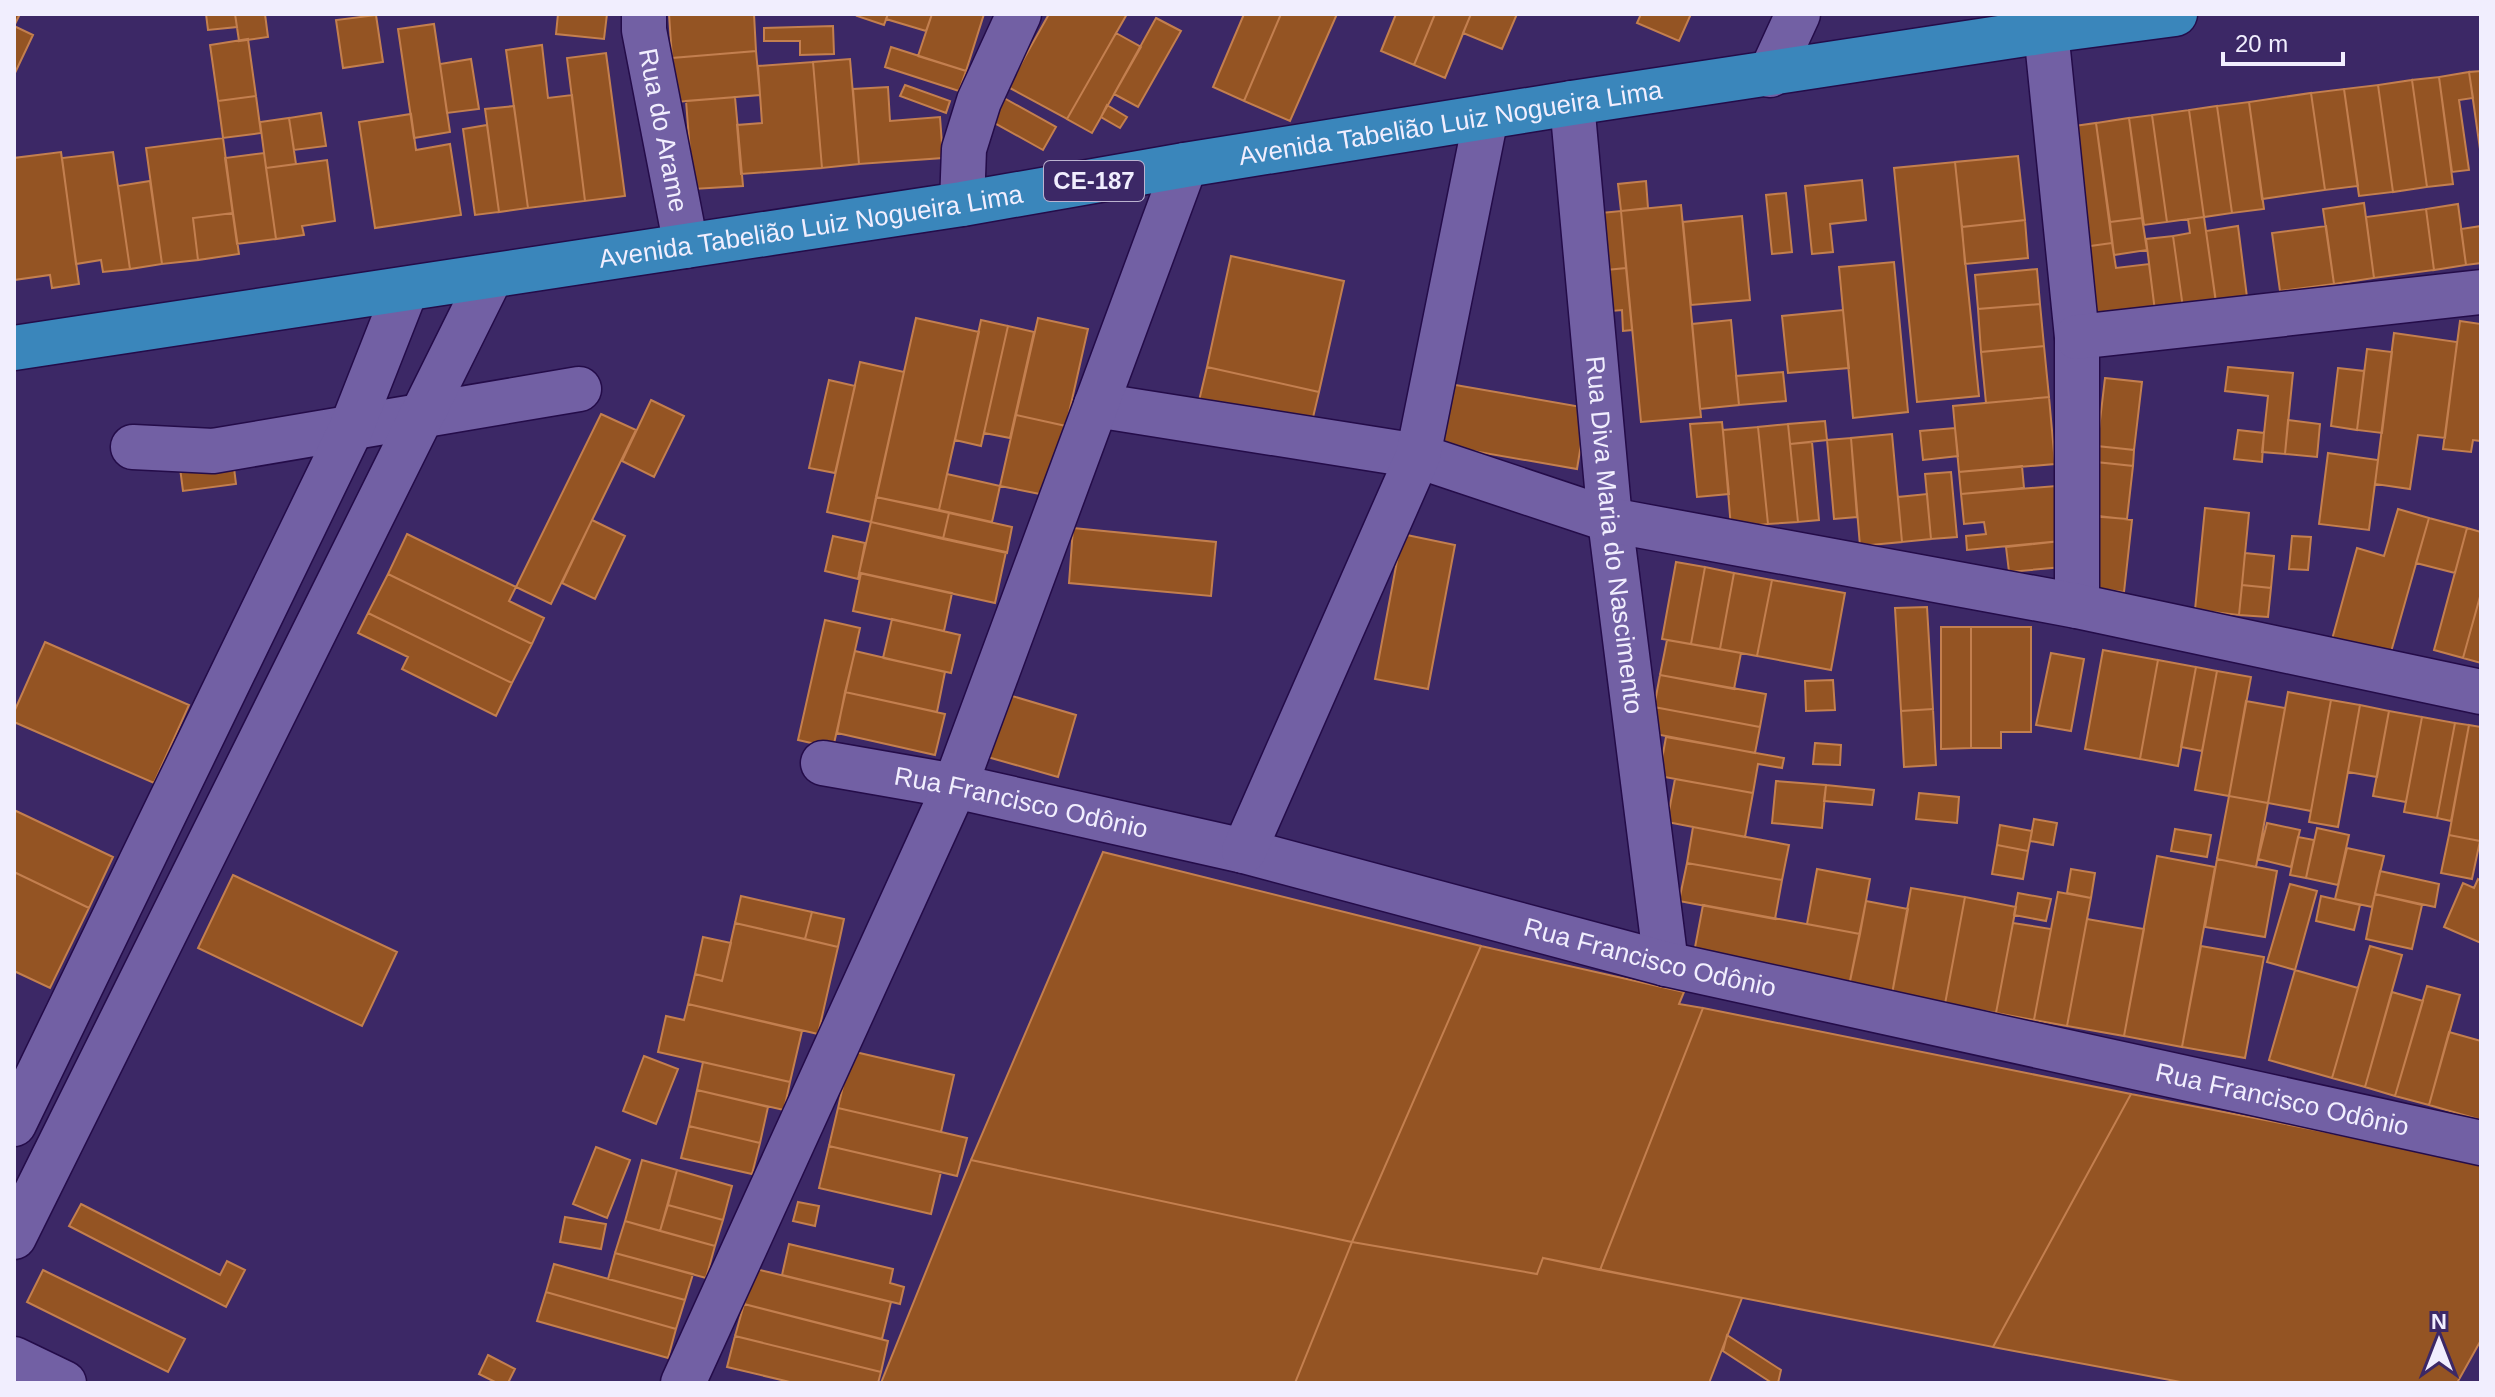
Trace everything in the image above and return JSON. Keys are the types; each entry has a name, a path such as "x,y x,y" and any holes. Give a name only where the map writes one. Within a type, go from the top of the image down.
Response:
{"highway":[{"name":"Avenida Tabelião Luiz Nogueira Lima","path":"14,348 962,204 1572,103 2175,14"}],"street":[{"name":"Rua do Arame","path":"644,14 644,30 686,246"},
{"path":"962,204 964,149 979,101 1019,14"},
{"path":"1770,75 1798,14"},
{"path":"2046,31 2077,337 2077,606"},
{"name":"Rua Diva Maria do Nascimento","path":"1572,103 1610,520 1666,964"},
{"path":"1244,851 1418,456 1486,117"},
{"path":"683,1383 955,786 1185,165"},
{"path":"14,1237 491,276"},
{"path":"14,1124 351,429 406,289"},
{"path":"2077,337 2481,292"},
{"path":"133,447 213,451 579,389"},
{"path":"1096,405 1418,456 1610,520 2077,606 2481,692"},
{"name":"Rua Francisco Odônio","path":"823,763 955,786 1244,851 1666,964 2481,1143"},
{"path":"14,1359 64,1383"}],"building":[{"path":"206,14 235,14 237,27 208,30"},
{"path":"235,14 265,14 268,37 239,41"},
{"path":"558,14 607,14 604,39 556,34"},
{"path":"669,14 754,14 756,51 672,58"},
{"path":"858,14 888,14 884,25"},
{"path":"888,14 932,14 926,31 886,19"},
{"path":"932,14 984,14 966,71 918,56"},
{"path":"1049,14 1127,14 1067,119 1008,87"},
{"path":"1244,14 1281,14 1244,101 1213,87"},
{"path":"1281,14 1337,14 1290,121 1244,101"},
{"path":"1396,14 1435,14 1414,65 1381,51"},
{"path":"1435,14 1471,14 1445,78 1414,65"},
{"path":"1471,14 1517,14 1502,49 1463,33"},
{"path":"1641,14 1691,14 1679,41 1637,23"},
{"path":"376,15 383,62 343,68 336,20"},
{"path":"1156,18 1181,31 1138,107 1114,94"},
{"path":"434,24 450,132 414,138 398,29"},
{"path":"14,26 33,35 14,75"},
{"path":"833,26 834,54 800,55 800,41 764,41 764,28"},
{"path":"1116,33 1141,47 1092,133 1067,119"},
{"path":"248,39 256,96 218,101 210,45"},
{"path":"542,45 548,98 572,95 585,201 528,208 506,50"},
{"path":"891,47 966,71 959,91 885,67"},
{"path":"756,51 760,95 676,102 672,58"},
{"path":"606,53 625,196 585,201 567,58"},
{"path":"471,59 479,109 447,113 440,64"},
{"path":"850,59 859,164 822,168 813,62"},
{"path":"813,62 822,168 741,174 737,125 762,123 758,66"},
{"path":"2481,71 2481,156 2469,72"},
{"path":"2469,72 2473,98 2459,100 2469,170 2452,172 2439,77"},
{"path":"2439,77 2453,184 2427,187 2412,80"},
{"path":"2412,80 2427,187 2393,192 2378,85"},
{"path":"905,85 950,101 946,113 900,96"},
{"path":"2378,85 2393,192 2359,196 2344,89"},
{"path":"888,87 890,121 940,117 943,158 859,164 853,89"},
{"path":"2344,89 2358,186 2325,190 2311,93"},
{"path":"2311,93 2325,190 2262,199 2249,102"},
{"path":"256,96 261,133 223,138 218,101"},
{"path":"735,97 743,186 693,189 686,101"},
{"path":"1004,98 1056,127 1043,150 991,121"},
{"path":"2249,102 2264,209 2232,213 2217,106"},
{"path":"1107,105 1127,117 1120,128 1101,117"},
{"path":"514,106 528,208 499,212 485,109"},
{"path":"2217,106 2232,213 2204,217 2189,110"},
{"path":"2189,110 2204,217 2167,222 2152,115"},
{"path":"321,113 326,146 294,150 289,118"},
{"path":"411,114 416,150 450,144 461,215 375,228 359,122"},
{"path":"2152,115 2167,222 2144,225 2129,118"},
{"path":"289,118 296,164 266,168 260,122"},
{"path":"2129,118 2142,218 2110,222 2096,123"},
{"path":"2096,123 2112,243 2083,247 2067,127"},
{"path":"487,125 499,212 475,215 463,129"},
{"path":"223,138 233,213 193,218 198,260 162,264 146,148"},
{"path":"61,152 79,284 52,288 50,275 14,280 14,158"},
{"path":"113,152 130,269 103,272 101,260 76,264 62,158"},
{"path":"264,153 276,239 237,244 225,158"},
{"path":"2018,156 2025,220 1962,227 1955,162"},
{"path":"327,160 335,221 302,226 304,235 276,239 266,168"},
{"path":"1955,162 1979,396 1917,402 1894,168"},
{"path":"1862,180 1866,220 1830,224 1833,252 1812,254 1805,186"},
{"path":"150,181 162,264 130,269 118,186"},
{"path":"1646,181 1648,208 1621,211 1618,184"},
{"path":"1786,193 1792,252 1772,254 1766,195"},
{"path":"2364,203 2374,278 2334,284 2323,209"},
{"path":"2458,204 2466,265 2434,270 2426,209"},
{"path":"1681,205 1701,417 1641,422 1621,211"},
{"path":"2426,209 2434,270 2374,278 2366,217"},
{"path":"1621,211 1626,268 1596,271 1591,214"},
{"path":"233,213 239,254 198,260 193,218"},
{"path":"1742,216 1750,300 1691,305 1683,222"},
{"path":"2204,217 2216,303 2183,308 2173,236 2190,233 2188,219"},
{"path":"2142,218 2147,250 2114,255 2110,222"},
{"path":"2025,220 2028,258 1965,264 1962,227"},
{"path":"2238,226 2248,305 2217,309 2206,231"},
{"path":"2326,226 2334,284 2280,291 2272,233"},
{"path":"2481,226 2481,263 2466,265 2461,229"},
{"path":"2173,236 2183,308 2155,311 2146,239"},
{"path":"2112,243 2116,268 2149,264 2155,311 2093,320 2083,247"},
{"path":"1231,256 1344,281 1319,392 1207,367"},
{"path":"1894,262 1908,412 1853,418 1839,267"},
{"path":"1626,268 1632,330 1623,331 1622,310 1600,312 1596,271"},
{"path":"2037,269 2040,304 1978,309 1975,275"},
{"path":"2040,304 2044,346 1981,352 1978,309"},
{"path":"1843,310 1849,368 1788,373 1782,316"},
{"path":"916,318 979,332 939,510 876,497"},
{"path":"1038,318 1088,329 1066,426 1016,415"},
{"path":"981,320 1008,326 981,446 955,440"},
{"path":"1731,320 1739,405 1700,409 1692,324"},
{"path":"2460,321 2481,324 2481,441 2473,440 2471,452 2443,449"},
{"path":"1008,326 1034,332 1010,438 984,433"},
{"path":"2394,333 2457,342 2445,438 2418,435 2410,489 2375,484"},
{"path":"2044,346 2049,397 1986,403 1981,352"},
{"path":"2367,349 2392,352 2382,433 2357,430"},
{"path":"860,362 904,372 871,522 827,512"},
{"path":"1207,367 1319,392 1310,430 1198,405"},
{"path":"2228,367 2293,373 2285,454 2262,452 2268,396 2225,391"},
{"path":"2338,368 2364,371 2357,430 2331,426"},
{"path":"1783,372 1786,401 1739,405 1736,376"},
{"path":"2105,378 2142,382 2134,450 2097,446"},
{"path":"829,380 855,386 835,473 809,468"},
{"path":"1444,383 1587,408 1577,469 1433,444"},
{"path":"2049,397 2055,464 1959,472 1953,406"},
{"path":"651,400 684,416 654,477 622,461"},
{"path":"601,414 636,430 551,604 516,587"},
{"path":"1016,415 1066,426 1050,496 1000,486"},
{"path":"2288,420 2320,424 2317,457 2285,454"},
{"path":"1825,421 1827,440 1790,444 1788,424"},
{"path":"1722,422 1729,494 1697,497 1690,424"},
{"path":"1788,424 1798,522 1768,524 1758,427"},
{"path":"1758,427 1768,524 1731,528 1723,430"},
{"path":"1955,428 1958,456 1923,460 1920,431"},
{"path":"2238,430 2264,433 2262,462 2234,459"},
{"path":"1892,434 1902,542 1860,546 1851,438"},
{"path":"1851,438 1857,517 1834,519 1827,440"},
{"path":"1812,442 1819,520 1798,522 1790,444"},
{"path":"2097,446 2134,450 2133,466 2096,462"},
{"path":"2328,453 2378,460 2369,530 2319,524"},
{"path":"233,460 236,484 183,491 180,468"},
{"path":"2096,462 2133,466 2127,519 2090,516"},
{"path":"2022,466 2024,488 1961,494 1959,472"},
{"path":"1951,472 1957,537 1931,539 1925,474"},
{"path":"947,474 1000,486 992,522 939,510"},
{"path":"2056,486 2061,541 1967,550 1966,536 1986,534 1984,522 1964,524 1961,494"},
{"path":"1927,494 1931,539 1902,542 1898,497"},
{"path":"876,497 949,513 943,539 871,522"},
{"path":"2205,508 2249,513 2239,615 2195,610"},
{"path":"2398,509 2429,518 2389,659 2331,643 2357,548 2384,556"},
{"path":"949,513 1012,527 1007,553 943,539"},
{"path":"2098,516 2132,520 2124,592 2090,588"},
{"path":"2429,518 2467,528 2455,573 2416,563"},
{"path":"592,520 625,536 595,599 562,583"},
{"path":"871,522 1006,552 995,603 859,573"},
{"path":"1073,528 1216,542 1211,596 1069,583"},
{"path":"2467,528 2481,532 2481,593 2463,658 2434,650"},
{"path":"407,534 516,587 509,601 544,618 532,644 388,574"},
{"path":"1402,534 1455,545 1428,689 1375,679"},
{"path":"833,536 865,543 858,579 825,571"},
{"path":"2292,536 2311,537 2308,570 2289,569"},
{"path":"2061,541 2063,567 2009,572 2006,547"},
{"path":"2245,553 2274,556 2271,588 2242,585"},
{"path":"1676,562 1705,567 1691,644 1662,639"},
{"path":"1705,567 1734,573 1720,649 1691,644"},
{"path":"861,573 952,593 944,631 853,611"},
{"path":"1734,573 1772,580 1757,656 1720,649"},
{"path":"388,574 532,644 512,683 368,613"},
{"path":"1772,580 1845,593 1831,670 1757,656"},
{"path":"2242,585 2271,588 2268,617 2239,615"},
{"path":"2481,593 2481,663 2463,658"},
{"path":"1927,607 1933,709 1901,711 1895,608"},
{"path":"368,613 512,683 496,716 402,669 408,657 358,633"},
{"path":"892,619 960,635 951,673 883,658"},
{"path":"825,620 860,628 833,748 798,740"},
{"path":"1941,627 1971,627 1971,748 1941,749"},
{"path":"1971,627 2031,627 2031,732 2001,732 2001,748 1971,748"},
{"path":"1667,640 1741,653 1734,689 1660,675"},
{"path":"45,642 189,705 154,783 14,722 14,712"},
{"path":"2103,650 2158,660 2140,759 2085,749"},
{"path":"855,651 945,672 937,712 845,692"},
{"path":"2051,653 2084,659 2071,731 2036,725"},
{"path":"2158,660 2196,667 2178,766 2140,759"},
{"path":"2196,667 2217,671 2202,751 2181,747"},
{"path":"2217,671 2251,677 2229,796 2195,790"},
{"path":"1660,675 1766,694 1760,727 1654,707"},
{"path":"1833,680 1835,710 1806,711 1805,681"},
{"path":"845,692 945,714 935,755 837,733"},
{"path":"2288,692 2331,700 2311,811 2268,803"},
{"path":"1002,693 1076,715 1058,777 984,756"},
{"path":"2331,700 2360,705 2338,827 2309,822"},
{"path":"2246,701 2285,708 2268,803 2229,796"},
{"path":"2360,705 2389,711 2377,777 2348,772"},
{"path":"1654,707 1760,727 1755,753 1650,733"},
{"path":"1933,709 1936,765 1904,767 1901,711"},
{"path":"2389,711 2422,717 2406,802 2373,796"},
{"path":"2422,717 2455,723 2437,818 2404,812"},
{"path":"2455,723 2469,725 2451,821 2437,818"},
{"path":"2469,725 2481,727 2480,841 2449,835"},
{"path":"1666,737 1784,758 1782,768 1758,764 1753,793 1659,776"},
{"path":"1815,743 1841,745 1840,765 1813,764"},
{"path":"1675,779 1753,793 1745,837 1667,822"},
{"path":"1776,781 1826,785 1822,828 1772,823"},
{"path":"1826,785 1874,790 1872,805 1824,801"},
{"path":"1919,793 1959,797 1957,823 1916,819"},
{"path":"2229,796 2268,803 2256,867 2217,859"},
{"path":"14,810 113,857 89,908 14,872"},
{"path":"2034,819 2057,823 2053,845 2030,841"},
{"path":"2267,823 2300,830 2291,867 2258,859"},
{"path":"2000,825 2032,831 2028,851 1997,845"},
{"path":"1693,827 1789,845 1782,880 1687,863"},
{"path":"2317,828 2349,835 2338,885 2306,878"},
{"path":"2175,829 2211,835 2207,857 2171,851"},
{"path":"2449,835 2480,841 2472,879 2441,873"},
{"path":"2298,837 2314,840 2306,878 2290,875"},
{"path":"1997,845 2028,851 2023,879 1992,874"},
{"path":"2347,848 2384,856 2372,907 2335,899"},
{"path":"1103,852 1481,946 1352,1242 971,1160"},
{"path":"2157,856 2215,867 2182,1047 2124,1036"},
{"path":"2217,859 2277,871 2265,937 2205,927"},
{"path":"1687,863 1782,880 1775,919 1679,901"},
{"path":"1817,869 1870,879 1860,934 1807,924"},
{"path":"2071,869 2095,873 2091,898 2067,893"},
{"path":"2380,871 2439,884 2435,907 2375,894"},
{"path":"14,872 89,908 50,988 14,971"},
{"path":"233,875 397,952 362,1026 198,948"},
{"path":"2478,879 2481,881 2481,943 2444,927 2463,883 2474,888"},
{"path":"2290,884 2317,891 2295,970 2267,962"},
{"path":"1911,888 1965,897 1945,1004 1892,994"},
{"path":"2058,892 2091,898 2067,1026 2034,1020"},
{"path":"2018,893 2051,899 2046,921 2014,915"},
{"path":"2375,894 2422,905 2412,949 2366,939"},
{"path":"741,896 812,912 805,939 735,923"},
{"path":"2321,896 2360,905 2354,930 2316,921"},
{"path":"1965,897 2016,907 1996,1013 1945,1004"},
{"path":"1866,901 1908,909 1892,994 1849,986"},
{"path":"1703,905 1860,934 1849,986 1693,958"},
{"path":"812,912 844,919 838,947 805,939"},
{"path":"2087,919 2144,929 2124,1036 2067,1026"},
{"path":"735,923 838,947 818,1034 688,1004 695,974 722,981"},
{"path":"2013,923 2051,929 2034,1020 1996,1013"},
{"path":"703,937 731,943 722,981 695,974"},
{"path":"1481,946 1684,992 1679,1004 1703,1008 1600,1270 1543,1258 1537,1274 1352,1242"},
{"path":"2201,946 2264,957 2245,1058 2182,1047"},
{"path":"2370,946 2402,955 2365,1087 2332,1078"},
{"path":"2295,970 2358,988 2332,1078 2269,1060"},
{"path":"2427,986 2460,995 2429,1105 2395,1096"},
{"path":"2392,992 2423,1001 2395,1096 2365,1087"},
{"path":"688,1004 802,1031 790,1082 658,1052 666,1016 684,1020"},
{"path":"1703,1008 2131,1094 1993,1347 1600,1270"},
{"path":"2449,1032 2481,1041 2481,1120 2429,1105"},
{"path":"851,1051 954,1075 941,1132 838,1108"},
{"path":"644,1056 678,1069 656,1124 623,1111"},
{"path":"703,1062 790,1082 784,1110 697,1090"},
{"path":"697,1090 768,1107 760,1143 689,1126"},
{"path":"2131,1094 2481,1162 2481,1340 2457,1383 2186,1383 1993,1347"},
{"path":"838,1108 967,1138 957,1176 829,1146"},
{"path":"689,1126 760,1143 752,1174 681,1158"},
{"path":"829,1146 941,1172 931,1214 819,1188"},
{"path":"596,1147 630,1160 607,1218 573,1204"},
{"path":"642,1160 677,1170 660,1231 625,1221"},
{"path":"971,1160 1352,1242 1295,1383 881,1383"},
{"path":"677,1170 732,1186 723,1220 668,1205"},
{"path":"798,1202 819,1206 815,1226 793,1221"},
{"path":"81,1204 220,1275 227,1261 245,1270 226,1307 69,1226"},
{"path":"668,1205 723,1220 715,1246 660,1231"},
{"path":"565,1217 606,1224 601,1249 560,1242"},
{"path":"625,1221 715,1246 706,1278 615,1253"},
{"path":"1352,1242 1537,1274 1543,1258 1742,1298 1709,1383 1295,1383"},
{"path":"789,1244 893,1269 890,1283 904,1287 900,1304 782,1275"},
{"path":"615,1253 693,1274 685,1300 608,1279"},
{"path":"554,1264 685,1300 676,1329 546,1292"},
{"path":"752,1268 891,1302 882,1339 744,1304"},
{"path":"43,1270 185,1339 168,1372 27,1302"},
{"path":"546,1292 676,1329 668,1358 537,1321"},
{"path":"744,1304 888,1341 881,1372 735,1336"},
{"path":"1727,1335 1781,1370 1778,1383 1772,1383 1723,1351"},
{"path":"735,1336 881,1372 878,1383 794,1383 727,1367"},
{"path":"488,1355 515,1369 508,1383 497,1383 479,1374"}]}
